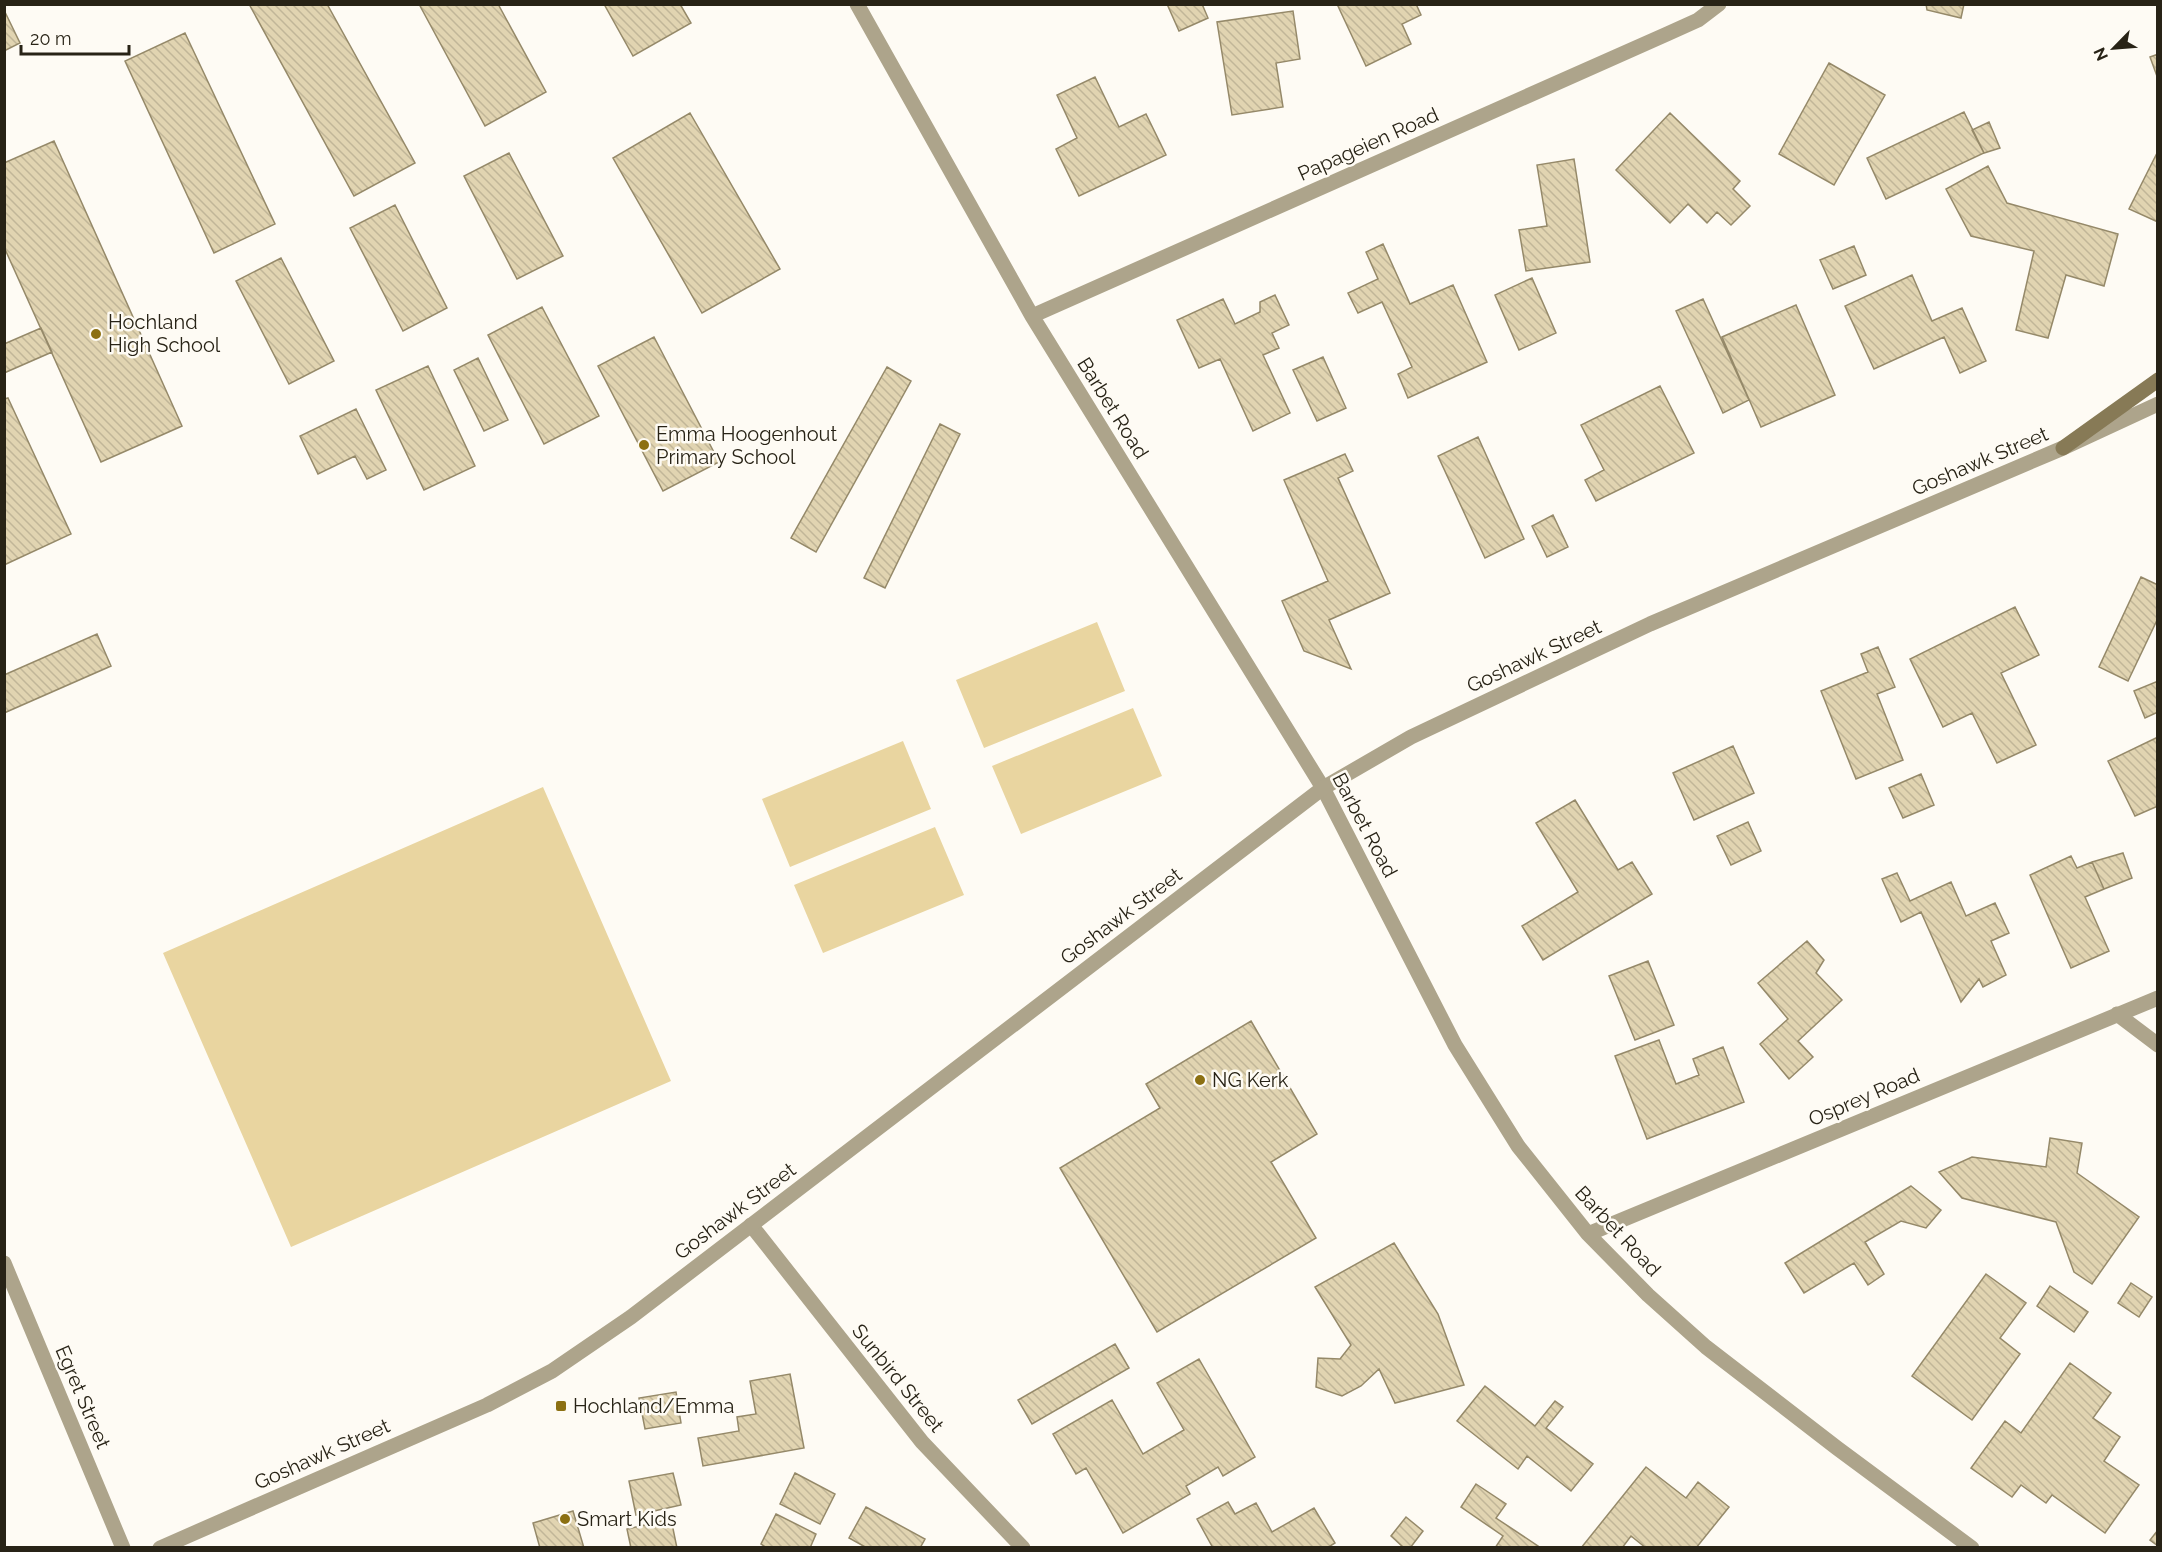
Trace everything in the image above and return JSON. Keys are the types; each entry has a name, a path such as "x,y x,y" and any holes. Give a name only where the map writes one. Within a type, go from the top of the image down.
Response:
{"main road":[{"path":"2062,448 2157,380"}],"street":[{"name":"Barbet Road","path":"857,4 1032,316 1323,788 1455,1045 1518,1146 1588,1234 1648,1295 1706,1347 1972,1548"},
{"name":"Papageien Road","path":"1032,316 1698,20 1719,4"},
{"name":"Goshawk Street","path":"160,1548 487,1405 552,1371 631,1317 1323,788 1412,737 1650,624 2062,448 2157,404"},
{"name":"Osprey Road","path":"1588,1234 2157,998"},
{"path":"2117,1014 2157,1045"},
{"name":"Sunbird Street","path":"751,1225 921,1443 1023,1548"},
{"name":"Egret Street","path":"4,1263 123,1548"}],"shaded area":[{"path":"1097,622 1125,691 984,748 956,680"},
{"path":"1133,708 1162,776 1021,834 992,766"},
{"path":"903,741 931,809 790,867 762,799"},
{"path":"543,787 671,1081 291,1247 163,953"},
{"path":"935,827 964,895 823,953 794,885"}],"building":[{"path":"249,4 327,4 415,163 354,196"},
{"path":"419,4 498,4 546,92 485,126"},
{"path":"604,4 680,4 691,23 633,56"},
{"path":"1167,4 1202,4 1208,18 1179,31"},
{"path":"1337,4 1416,4 1421,15 1402,24 1411,44 1366,66"},
{"path":"1926,4 1964,4 1961,18 1927,10"},
{"path":"4,10 20,43 4,51"},
{"path":"1293,11 1300,59 1276,63 1283,107 1232,115 1217,22"},
{"path":"185,33 275,224 214,253 125,61"},
{"path":"2158,54 2158,79 2150,57"},
{"path":"1829,63 1885,95 1834,185 1779,154"},
{"path":"1095,77 1119,127 1146,114 1166,155 1079,196 1056,149 1077,138 1057,95"},
{"path":"1964,112 1984,153 1886,199 1867,158"},
{"path":"690,113 780,269 702,313 613,158"},
{"path":"1670,113 1740,181 1733,189 1750,206 1731,225 1717,212 1707,223 1688,204 1670,223 1616,170"},
{"path":"1989,122 2000,148 1984,153 1972,130"},
{"path":"54,141 182,426 101,462 4,247 4,163"},
{"path":"2158,151 2158,222 2129,209"},
{"path":"509,153 563,256 517,279 464,176"},
{"path":"1574,159 1590,262 1526,271 1519,230 1547,226 1537,165"},
{"path":"1988,166 2007,203 2118,234 2104,286 2066,275 2048,338 2016,330 2034,251 1971,236 1946,189"},
{"path":"395,205 447,308 403,331 350,228"},
{"path":"1383,244 1410,304 1453,285 1487,362 1408,398 1398,374 1412,367 1382,302 1358,313 1348,293 1378,279 1366,252"},
{"path":"1854,246 1866,275 1833,289 1820,260"},
{"path":"281,258 334,361 289,384 236,281"},
{"path":"1912,275 1932,321 1962,308 1986,361 1960,373 1944,337 1874,369 1845,306"},
{"path":"1532,278 1556,333 1519,350 1495,295"},
{"path":"1275,295 1289,325 1272,333 1279,348 1263,355 1290,413 1253,431 1220,359 1199,368 1177,320 1223,299 1235,324 1260,312 1260,302"},
{"path":"1703,299 1749,400 1723,413 1676,311"},
{"path":"1796,305 1835,395 1761,427 1722,337"},
{"path":"542,307 599,416 544,444 488,335"},
{"path":"41,328 52,352 4,373 4,344"},
{"path":"654,337 719,462 663,491 598,366"},
{"path":"1323,357 1346,408 1317,421 1293,370"},
{"path":"478,358 508,420 484,431 454,370"},
{"path":"428,366 475,466 424,490 376,390"},
{"path":"887,367 911,381 816,552 791,538"},
{"path":"1660,386 1694,453 1596,501 1585,480 1604,470 1581,425"},
{"path":"8,398 71,534 4,565 4,399"},
{"path":"356,409 386,470 367,479 355,456 318,474 300,436"},
{"path":"940,424 960,434 885,588 864,578"},
{"path":"1478,437 1524,539 1485,558 1438,456"},
{"path":"1345,454 1353,471 1338,478 1390,593 1329,620 1351,669 1304,651 1282,601 1328,581 1284,480"},
{"path":"1553,515 1568,547 1547,557 1532,526"},
{"path":"2141,577 2158,585 2158,618 2128,681 2099,667"},
{"path":"2015,607 2039,655 2001,673 2036,745 1997,763 1972,713 1943,727 1910,659"},
{"path":"97,634 111,666 4,713 4,675"},
{"path":"1878,647 1895,687 1877,694 1903,760 1856,779 1821,691 1868,672 1861,654"},
{"path":"2158,681 2158,712 2145,718 2134,691"},
{"path":"2158,737 2158,806 2135,816 2108,761"},
{"path":"1733,746 1754,793 1694,820 1673,773"},
{"path":"1921,774 1934,805 1903,818 1889,788"},
{"path":"1575,800 1618,870 1632,862 1652,894 1543,960 1522,926 1578,892 1536,823"},
{"path":"1748,822 1761,851 1731,865 1717,836"},
{"path":"2123,853 2132,878 2104,889 2092,862"},
{"path":"2071,856 2077,868 2092,862 2104,889 2085,897 2109,951 2071,968 2030,875"},
{"path":"1897,873 1910,901 1951,882 1966,916 1995,903 2009,933 1991,941 2006,975 1983,987 1979,979 1961,1002 1921,912 1901,922 1882,879"},
{"path":"1807,941 1824,960 1816,973 1842,1000 1798,1041 1813,1057 1789,1079 1760,1044 1788,1019 1758,983"},
{"path":"1648,961 1674,1025 1635,1040 1609,976"},
{"path":"1251,1021 1317,1134 1271,1162 1316,1238 1157,1332 1060,1168 1160,1108 1146,1084"},
{"path":"1659,1040 1676,1084 1699,1075 1693,1059 1723,1047 1744,1102 1647,1139 1615,1056"},
{"path":"2050,1138 2082,1143 2077,1173 2139,1217 2092,1284 2074,1272 2056,1222 1962,1198 1939,1172 1972,1157 2046,1167"},
{"path":"1911,1186 1941,1210 1926,1228 1901,1221 1865,1242 1884,1274 1868,1285 1854,1263 1804,1293 1785,1263"},
{"path":"1394,1243 1438,1314 1464,1385 1395,1403 1379,1369 1361,1386 1342,1396 1316,1387 1318,1358 1340,1359 1351,1345 1315,1287"},
{"path":"1986,1274 2026,1303 2000,1338 2020,1354 1972,1420 1912,1376"},
{"path":"2131,1283 2152,1297 2139,1317 2118,1303"},
{"path":"2050,1286 2088,1312 2074,1332 2037,1306"},
{"path":"1115,1344 1129,1368 1032,1424 1018,1400"},
{"path":"1199,1359 1255,1457 1223,1476 1218,1467 1186,1486 1190,1494 1123,1533 1086,1468 1076,1474 1053,1434 1112,1400 1143,1454 1184,1430 1157,1383"},
{"path":"2070,1363 2111,1393 2093,1418 2120,1437 2104,1461 2139,1485 2105,1533 2052,1495 2046,1503 2021,1485 2012,1497 1971,1468 2005,1421 2021,1433"},
{"path":"790,1374 804,1448 703,1466 698,1438 739,1431 737,1417 756,1414 750,1381"},
{"path":"1485,1386 1535,1426 1555,1401 1563,1407 1546,1428 1593,1464 1571,1491 1527,1456 1518,1469 1457,1421"},
{"path":"676,1392 681,1423 645,1429 639,1398"},
{"path":"1646,1467 1686,1498 1698,1482 1729,1507 1696,1548 1646,1548 1631,1536 1622,1548 1581,1548"},
{"path":"673,1473 681,1505 636,1515 629,1481"},
{"path":"795,1473 835,1494 820,1524 780,1504"},
{"path":"1476,1484 1506,1504 1496,1518 1541,1548 1495,1548 1503,1536 1461,1507"},
{"path":"1228,1502 1235,1514 1256,1503 1272,1532 1314,1508 1335,1543 1327,1548 1213,1548 1197,1519"},
{"path":"866,1507 925,1539 920,1548 867,1548 849,1538"},
{"path":"573,1511 584,1548 540,1548 533,1523"},
{"path":"776,1514 816,1534 810,1548 767,1548 761,1544"},
{"path":"1406,1517 1423,1531 1410,1548 1404,1548 1391,1536"},
{"path":"671,1519 677,1548 631,1548 627,1529"},
{"path":"2158,1530 2158,1546 2150,1540"}],"place":[{"name":"Hochland High School","path":"96,334"},
{"name":"Emma Hoogenhout Primary School","path":"644,445"},
{"name":"NG Kerk","path":"1200,1080"},
{"name":"Hochland/Emma","path":"561,1406"},
{"name":"Smart Kids","path":"565,1519"}]}
